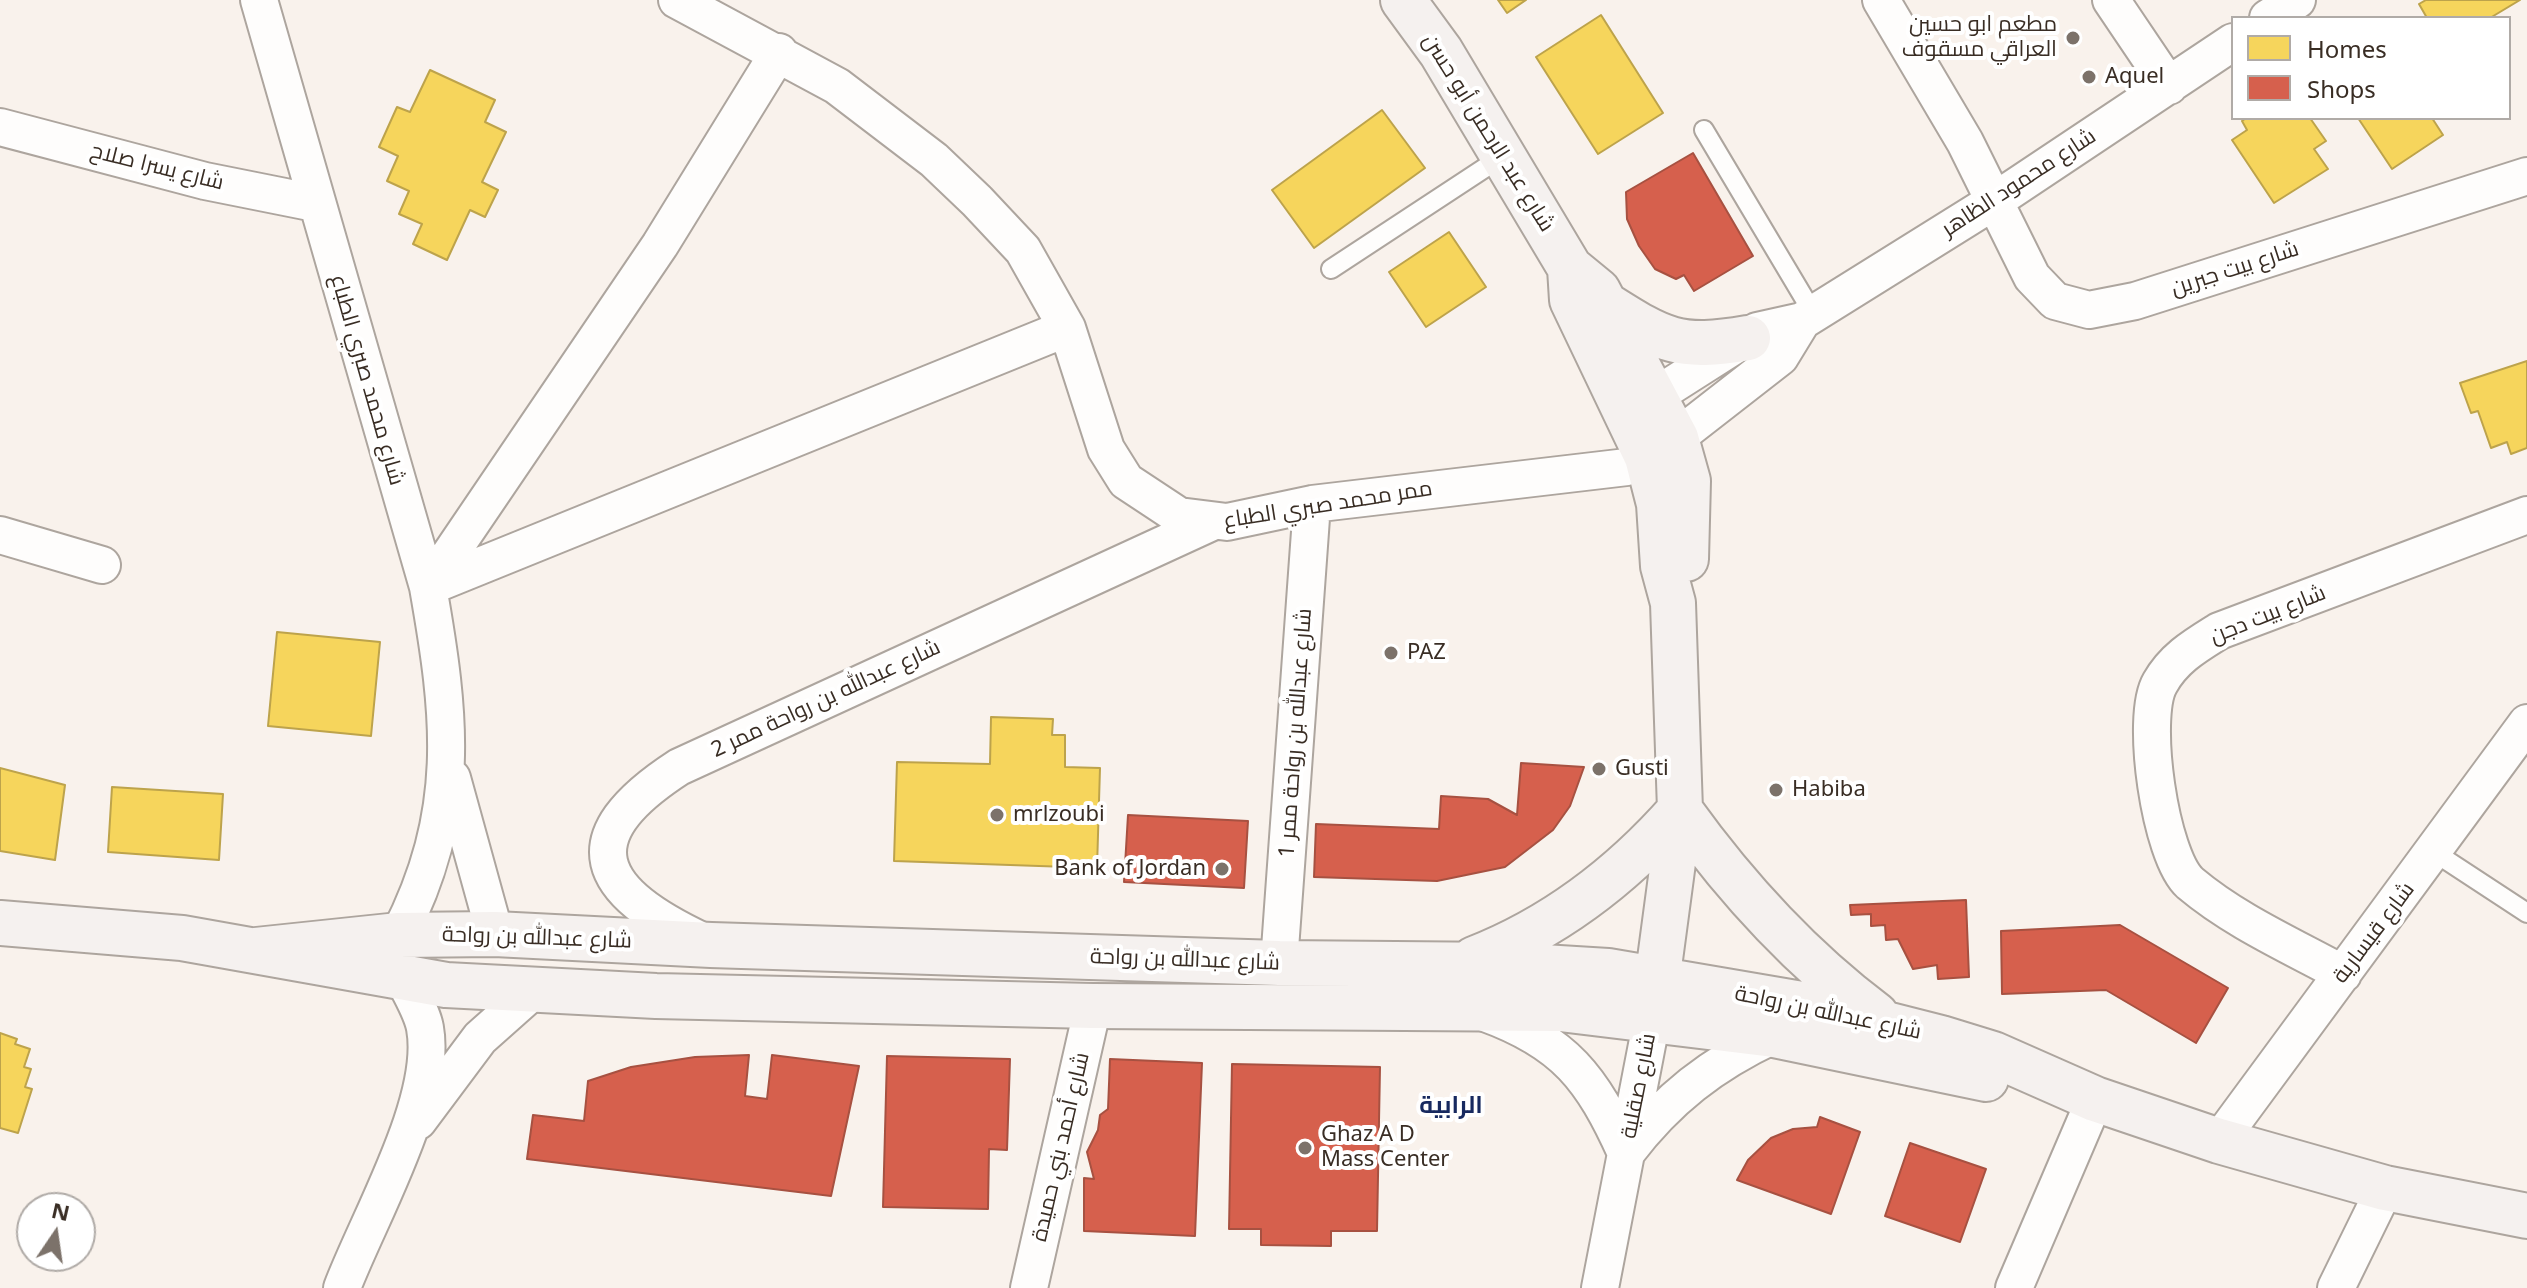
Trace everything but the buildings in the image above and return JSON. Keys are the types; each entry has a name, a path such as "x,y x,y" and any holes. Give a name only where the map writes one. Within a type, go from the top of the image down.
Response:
{"street":[{"name":"شارع محمد صبري الطباع","path":"259,0 428,587 445,704 448,765 443,811 401,956"},
{"name":"ممر محمد صبري الطباع","path":"677,0 779,52 862,104 945,170 1023,250 1067,328 1106,449 1126,481 1179,516 1212,522 1312,504 1449,486 1590,474 1627,467 1662,448"},
{"name":"شارع عبد الرحمن أبو حسن","path":"1403,0 1441,52 1570,268 1598,291 1641,405 1662,448 1688,481 1690,521 1686,564 1673,603 1680,810 1655,998"},
{"name":"شارع بيت جبرين","path":"1881,0 1996,200 2032,277 2055,301 2089,310 2135,301 2527,176"},
{"path":"2111,0 2169,86"},
{"name":"شارع محمود الظاهر","path":"1641,405 1757,331 1808,317 1996,200 2231,43"},
{"path":"428,587 660,245 779,52"},
{"name":"شارع يسرا صلاح","path":"0,127 205,181 315,203"},
{"name":"شارع عبد الرحمن أبو حسن","path":"1570,268 1572,300 1641,405"},
{"path":"1605,304 1647,331 1671,341 1701,346 1748,338"},
{"name":"شارع محمود الظاهر","path":"1662,448 1780,357 1808,317"},
{"path":"428,587 1067,328"},
{"name":"شارع عبدالله بن رواحة ممر 1","path":"1279,963 1312,504"},
{"name":"شارع بيت دجن","path":"2343,974 2239,917 2187,881 2165,835 2152,735 2158,685 2181,655 2219,631 2527,515"},
{"name":"شارع عبدالله بن رواحة ممر 2","path":"711,945 650,914 617,882 607,856 613,828 627,806 649,786 679,767 1212,522"},
{"path":"0,535 102,565"},
{"name":"شارع قيسارية","path":"2219,1141 2527,723"},
{"name":"شارع محمد صبري الطباع","path":"448,765 495,934"},
{"path":"1461,964 1520,939 1565,913 1626,866 1680,810 1759,910 1821,970 1888,1024"},
{"name":"شارع عبدالله بن رواحة","path":"0,923 89,928 256,950 401,956 495,934 711,945 1279,963 1559,967 1774,1035 2095,1099"},
{"path":"342,1288 407,1134 425,1070 425,1027 401,956"},
{"name":"شارع عبدالله بن رواحة","path":"401,956 446,985 656,996 1093,1006 1560,1009 1655,998 1819,1007 1993,1054 2095,1099 2219,1141 2385,1188 2527,1216"},
{"path":"407,1134 480,1038 534,990"},
{"name":"شارع صقلية","path":"1600,1288 1655,998"},
{"name":"شارع أحمد بني حميدة","path":"1029,1288 1093,1006"},
{"name":"شارع صقلية","path":"1469,1007 1521,1026 1567,1058 1603,1102 1626,1153"},
{"name":"شارع صقلية","path":"1626,1153 1650,1122 1698,1078 1774,1035"},
{"path":"2014,1288 2095,1099"},
{"path":"2336,1288 2385,1188"}],"lane":[{"path":"1704,130 1808,317"},
{"path":"1331,269 1503,156"},
{"path":"2434,852 2527,913"}],"place":[{"name":"مطعم ابو حسين العراقي مسقوف","path":"2073,38"},
{"name":"Aquel","path":"2089,77"},
{"name":"PAZ","path":"1391,653"},
{"name":"Gusti","path":"1599,769"},
{"name":"Habiba","path":"1776,790"},
{"name":"mrlzoubi","path":"997,815"},
{"name":"Bank of Jordan","path":"1222,869"},
{"name":"Ghaz A D Mass Center","path":"1305,1148"}],"district":[{"name":"الرابية","path":"1451,1106"}]}
